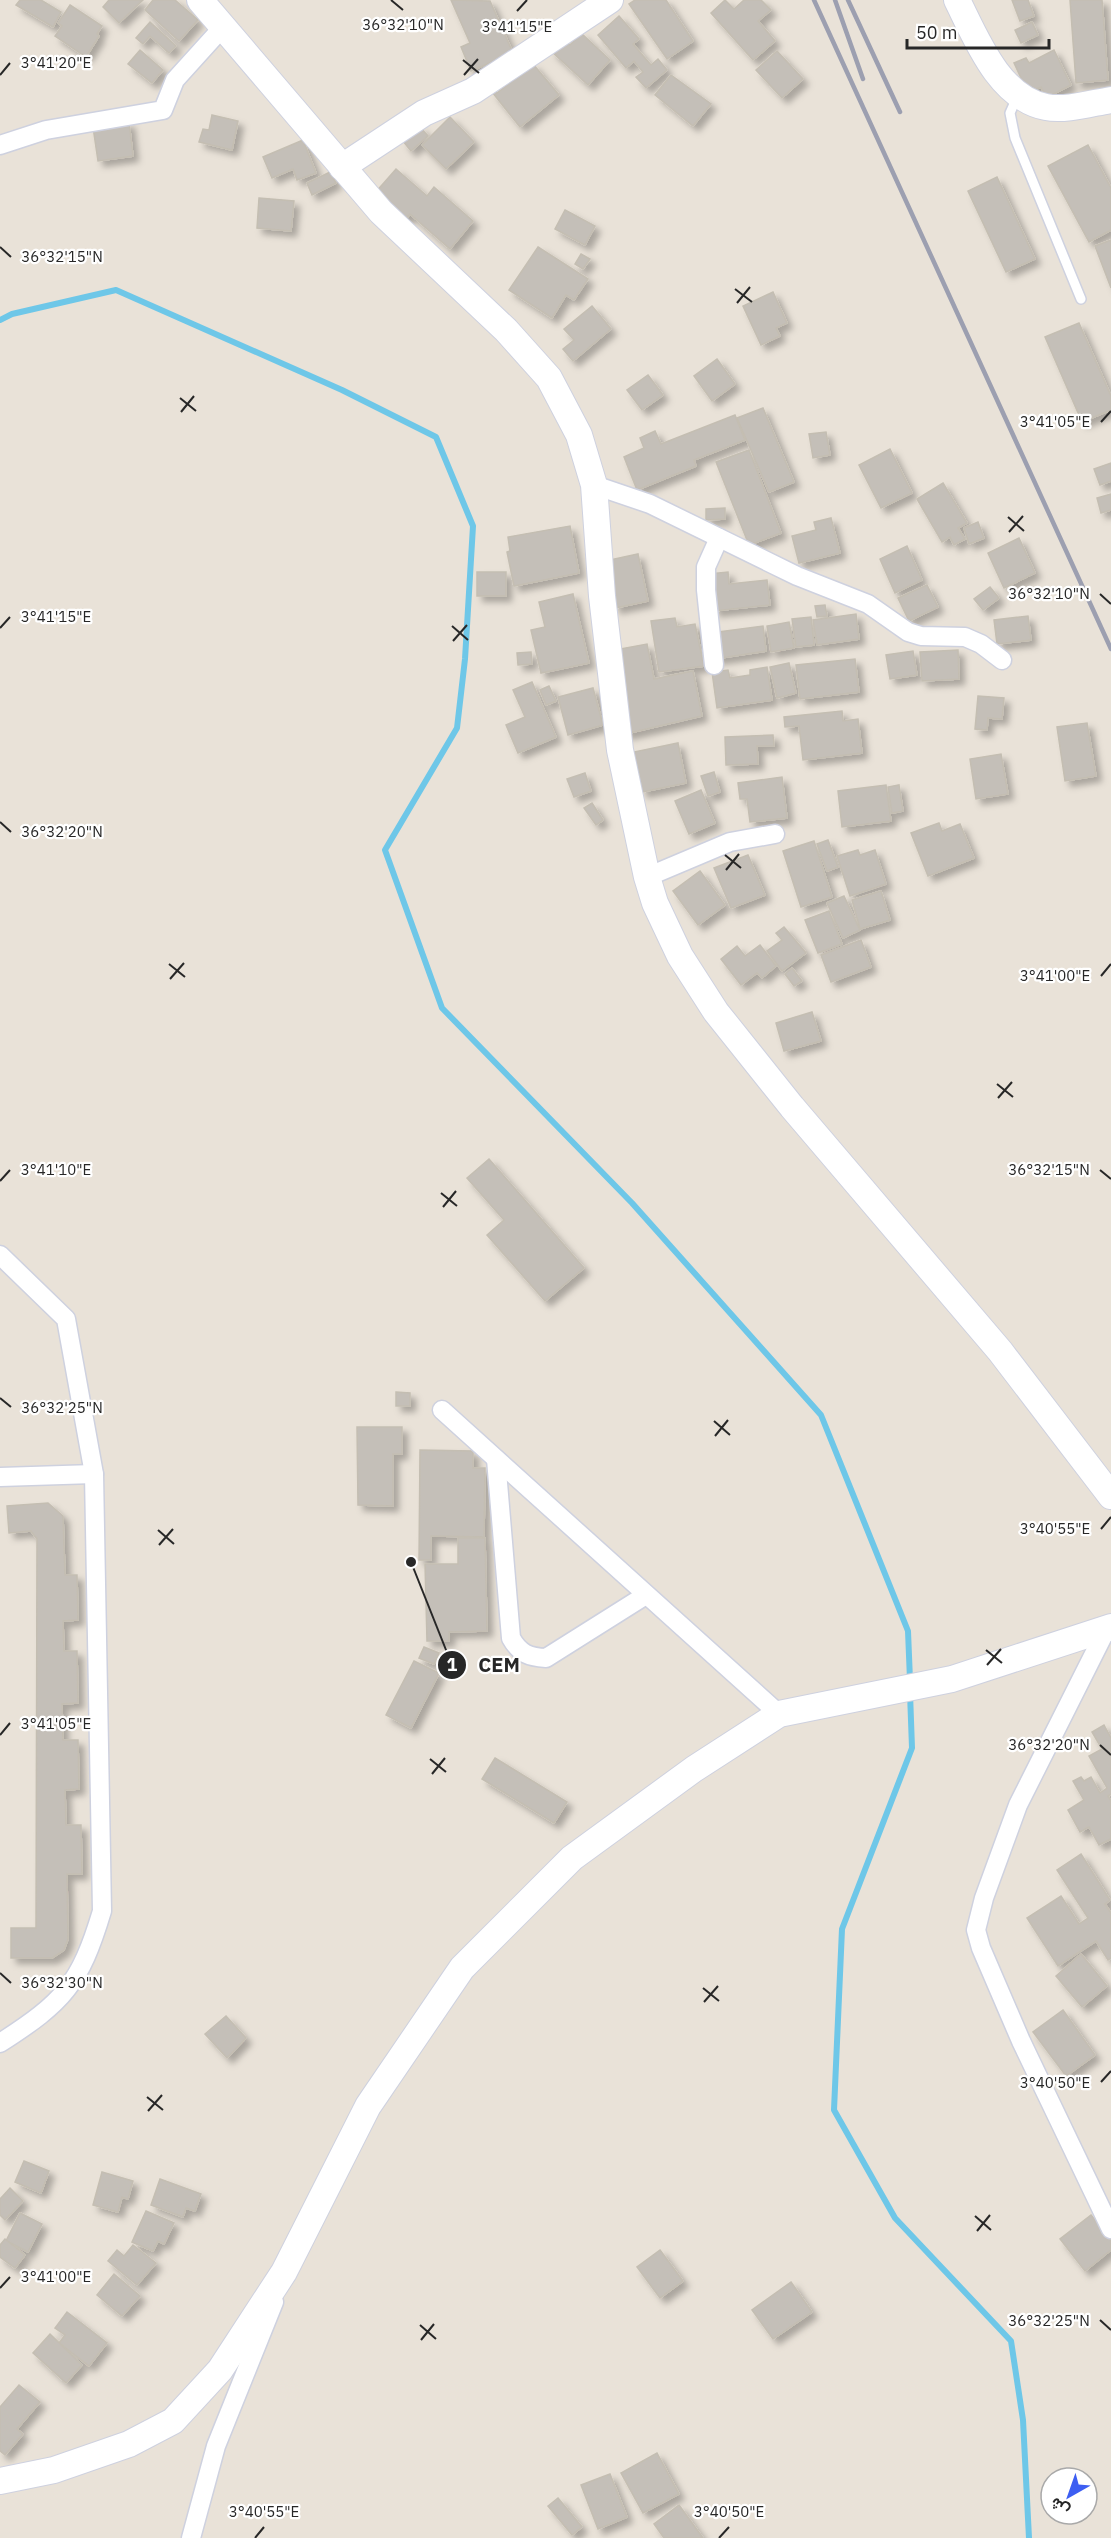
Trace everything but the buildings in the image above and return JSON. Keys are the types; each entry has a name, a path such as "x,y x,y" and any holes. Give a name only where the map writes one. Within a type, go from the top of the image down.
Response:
{"street":[{"path":"200,0 381,212 506,330 549,378 579,435 594,485 602,596 620,750 647,877 655,903 680,956 716,1012 792,1107 1000,1351 1111,1496"},
{"path":"342,167 424,113 473,91 610,0"},
{"path":"957,0 1001,78 1035,104 1049,108 1111,100"},
{"path":"0,145 46,130 163,110 175,80 222,28"},
{"path":"594,485 650,504 796,576 868,604 908,632 921,636 965,637 981,644 1002,660"},
{"path":"714,665 706,590 706,567 719,538"},
{"path":"647,877 730,842 776,834"},
{"path":"0,1255 66,1319 94,1474 102,1911 90,1950 72,1984 47,2012 0,2043"},
{"path":"442,1410 779,1714"},
{"path":"496,1459 511,1638 517,1650 530,1657 546,1658 646,1595"},
{"path":"0,1477 94,1474"},
{"path":"191,2538 216,2446 292,2258 368,2106 462,1968 572,1858 694,1769 779,1714 952,1679 1109,1627"},
{"path":"1109,1627 1018,1805 984,1898 976,1930 981,1948 1021,2041 1111,2229"},
{"path":"0,2481 64,2466 129,2444 173,2421 220,2370 292,2258"}],"lane":[{"path":"1018,92 1010,113 1015,138 1081,299"}],"waterway":[{"path":"0,320 12,314 116,290 342,390 436,437 473,526 465,659 457,728 385,850 442,1008 632,1203 821,1415 908,1631 910,1680"},
{"path":"910,1693 912,1748 842,1929 834,2110 895,2218 1011,2341 1023,2420 1029,2538"}],"railway":[{"path":"814,0 1111,649"},
{"path":"835,0 863,79"},
{"path":"848,0 900,112"}],"place":[{"name":"CEM","path":"411,1562"}]}
